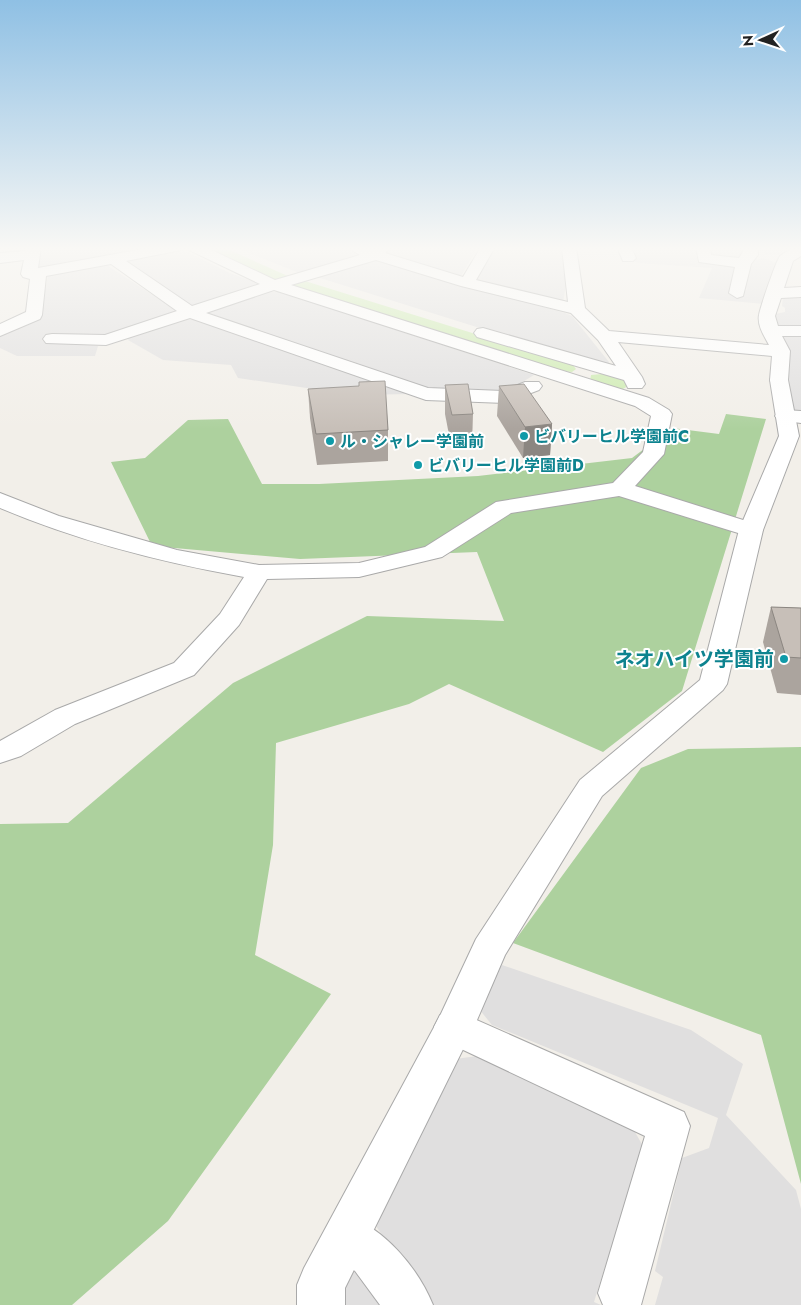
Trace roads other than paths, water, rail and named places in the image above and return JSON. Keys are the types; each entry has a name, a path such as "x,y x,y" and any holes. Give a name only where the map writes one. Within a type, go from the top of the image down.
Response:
{"street":[{"path":"0,331 34,315 35,308"},
{"path":"184,308 191,313 426,394 505,398 554,376"},
{"path":"52,339 106,340 206,308"},
{"path":"344,308 554,376 642,402 662,414 653,454 620,490"},
{"path":"573,308 577,309 604,336 633,377 642,402"},
{"path":"321,1305 321,1285 454,1027 489,949 591,788 713,684 751,530 789,436 793,417 770,331 767,316 769,308"},
{"path":"467,327 633,377"},
{"path":"770,331 801,332"},
{"path":"604,336 780,365"},
{"path":"0,500 51,521 174,557 259,572 359,570 433,552 504,507 620,490 751,530"},
{"path":"0,753 65,717 184,669 230,619 259,572"},
{"path":"454,1027 669,1126 622,1293"},
{"path":"346,1237 371,1255 409,1305"}],"place":[{"name":"ビバリーヒル学園前C","path":"524,436"},
{"name":"ル・シャレー学園前","path":"330,441"},
{"name":"ビバリーヒル学園前D","path":"418,465"},
{"name":"ネオハイツ学園前","path":"784,659"}]}
